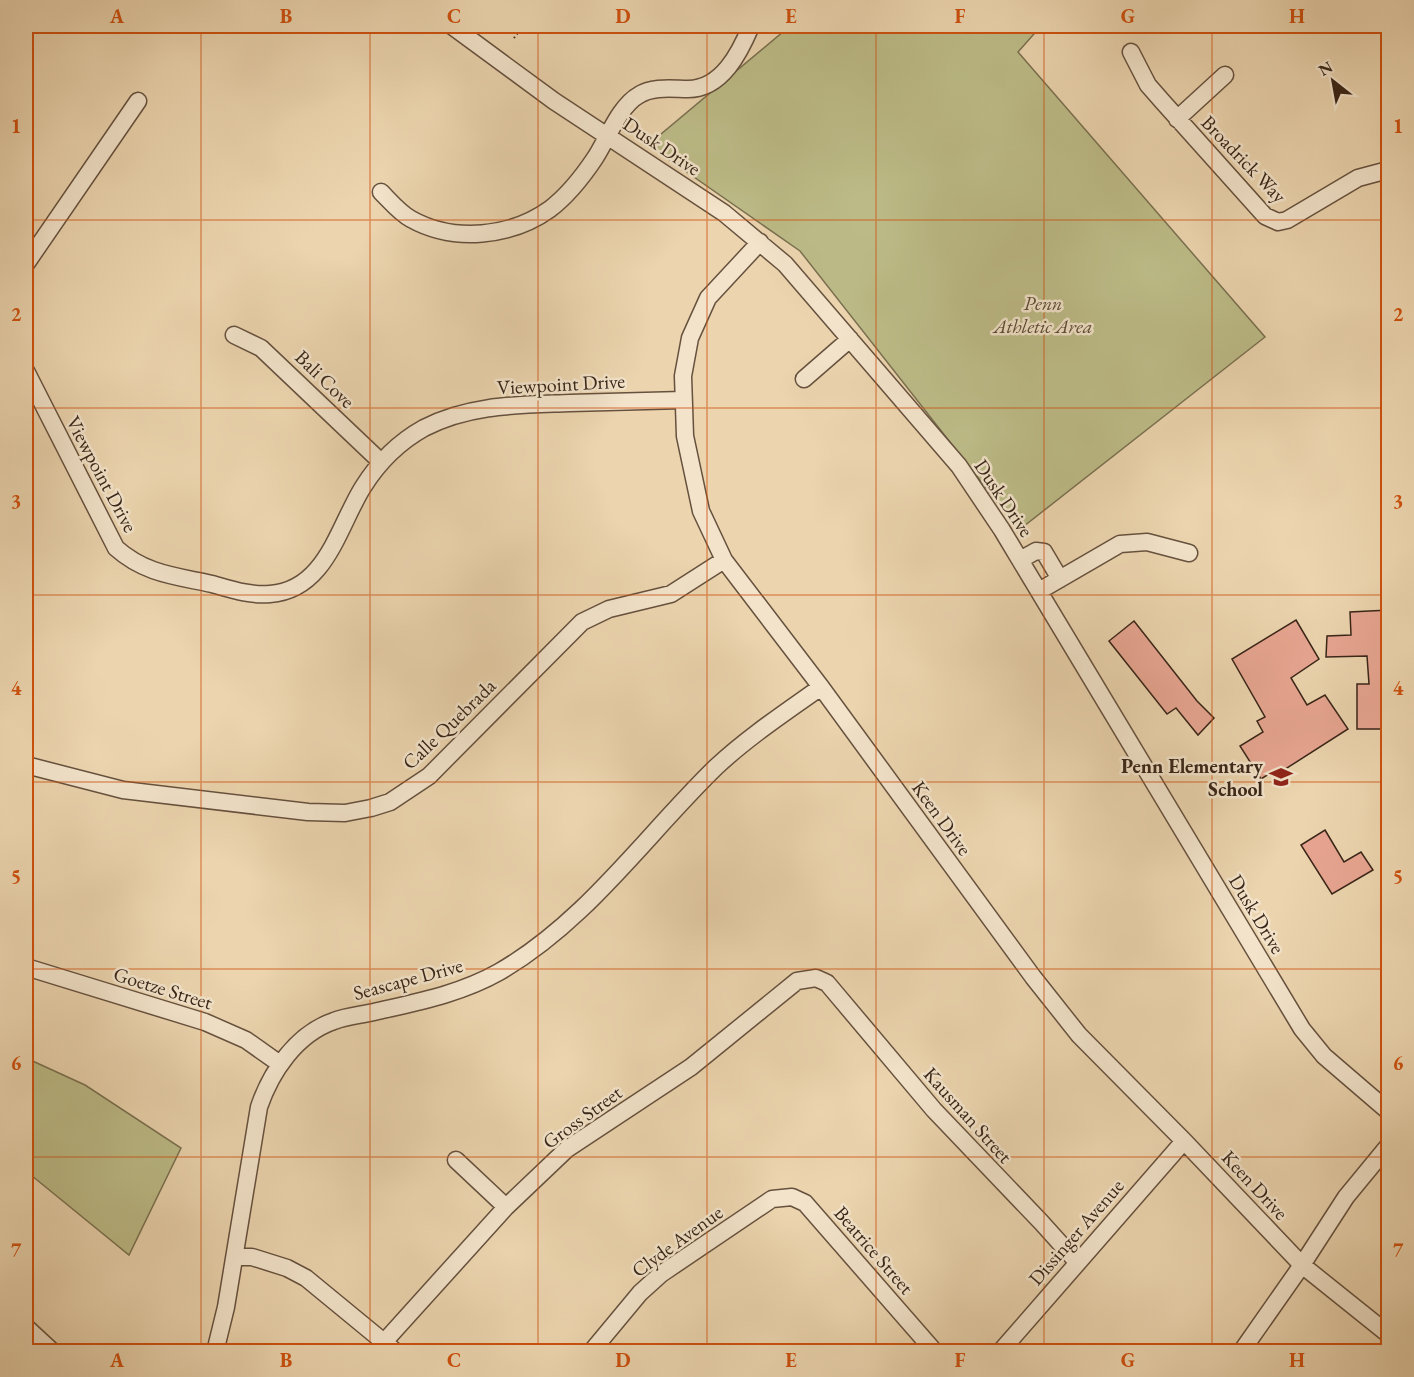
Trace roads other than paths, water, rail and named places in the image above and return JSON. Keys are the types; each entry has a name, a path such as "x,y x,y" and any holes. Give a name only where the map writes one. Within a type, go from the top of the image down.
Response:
{"street":[{"name":"Dusk Drive","path":"452,26 545,94 724,213 785,264 850,339 959,466 1039,591 1302,1029 1324,1056 1389,1111"},
{"path":"381,192 409,218 436,229 451,232 480,234 508,229 537,217 563,198 595,158 624,110 638,95 659,90 692,89 713,83 736,59 751,26"},
{"name":"Broadrick Way","path":"1131,52 1148,85 1177,119 1265,216 1278,222 1287,220 1358,178 1389,170"},
{"path":"1177,119 1225,75"},
{"path":"26,264 138,101"},
{"name":"Keen Drive","path":"760,242 708,298 690,338 683,376 686,436 701,511 724,560 821,687 1027,968 1088,1044 1302,1265 1389,1334"},
{"name":"Bali Cove","path":"234,335 261,348 381,462"},
{"path":"804,378 850,339"},
{"name":"Viewpoint Drive","path":"27,377 116,548 149,570 258,594 270,594 293,588 304,582 323,563 356,498 381,462 394,449 424,429 458,415 500,405 684,400"},
{"path":"1039,591 1120,544 1147,542 1189,553"},
{"path":"1020,560 1036,551 1044,552 1060,579"},
{"name":"Calle Quebrada","path":"26,765 128,791 308,812 345,813 371,808 404,794 429,776 582,622 609,609 671,594 724,560"},
{"name":"Seascape Drive","path":"215,1352 235,1257 259,1107 271,1078 280,1064 299,1044 334,1021 457,991 497,973 531,952 584,907 718,765 821,687"},
{"name":"Goetze Street","path":"26,968 205,1022 246,1040 280,1064"},
{"name":"Gross Street","path":"391,1346 506,1207 567,1149 691,1067 797,981 816,978 827,983 834,992"},
{"name":"Kausman Street","path":"834,992 934,1110 1077,1262"},
{"name":"Dissinger Avenue","path":"1000,1352 1184,1141"},
{"path":"1241,1352 1346,1197 1389,1146"},
{"path":"456,1160 506,1207"},
{"name":"Beatrice Street","path":"772,1199 792,1197 805,1203 935,1352"},
{"name":"Clyde Avenue","path":"591,1352 640,1293 661,1274 772,1199"},
{"path":"235,1257 252,1257 287,1268 306,1278 391,1346"},
{"path":"26,1327 45,1349"}],"place":[{"name":"Penn Elementary School","path":"1281,777"}],"park label":[{"name":"Penn Athletic Area","path":"1043,314"}]}
